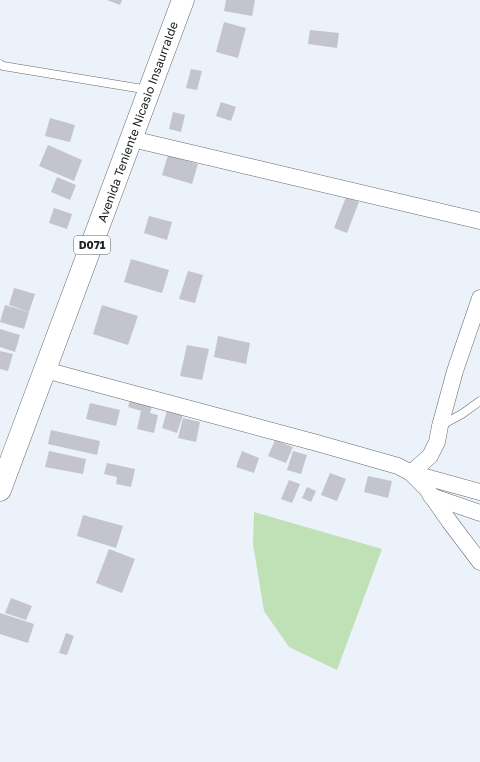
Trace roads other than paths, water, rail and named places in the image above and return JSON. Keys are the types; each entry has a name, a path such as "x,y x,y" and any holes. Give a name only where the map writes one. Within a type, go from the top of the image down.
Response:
{"main road":[{"name":"Avenida Teniente Nicasio Insaurralde","path":"0,490 183,0"}],"street":[{"path":"132,139 480,222"},
{"path":"411,473 430,456 437,442 454,371 480,298"},
{"path":"45,370 398,466 411,473 480,492"},
{"path":"411,473 426,488 449,522 480,562"},
{"path":"431,496 480,514"}],"lane":[{"path":"0,64 2,66 150,90"},
{"path":"440,426 480,402"}]}
